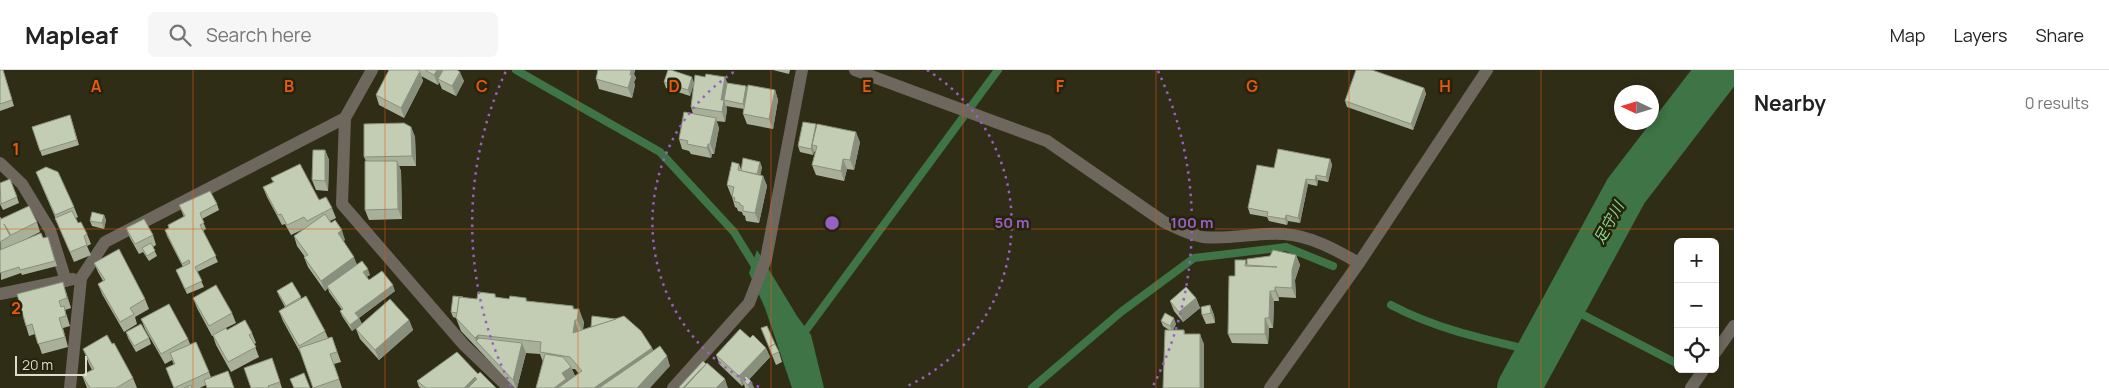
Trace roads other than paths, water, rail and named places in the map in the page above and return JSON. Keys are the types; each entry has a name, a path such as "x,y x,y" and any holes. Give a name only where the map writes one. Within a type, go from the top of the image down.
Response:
{"street":[{"path":"372,70 345,118 342,204 464,345 509,388"},
{"path":"673,388 750,303 755,291 766,259 802,70"},
{"path":"855,70 1047,141 1164,222 1185,232 1204,237 1284,234 1308,238 1359,263"},
{"path":"1270,388 1359,263 1487,70"},
{"path":"70,388 81,278 105,242 345,118"},
{"path":"0,163 22,184 50,230 66,281"},
{"path":"0,294 81,278"},
{"path":"1719,347 1734,326"},
{"path":"1691,388 1701,373"}],"waterway":[{"path":"516,70 660,152 734,232 758,271"},
{"path":"801,337 998,70"},
{"name":"足守川","path":"1519,388 1626,191 1719,70"},
{"path":"1032,388 1121,312 1194,258 1286,247 1333,266"},
{"path":"1391,305 1445,328 1539,352"},
{"path":"1564,305 1674,362"}]}
